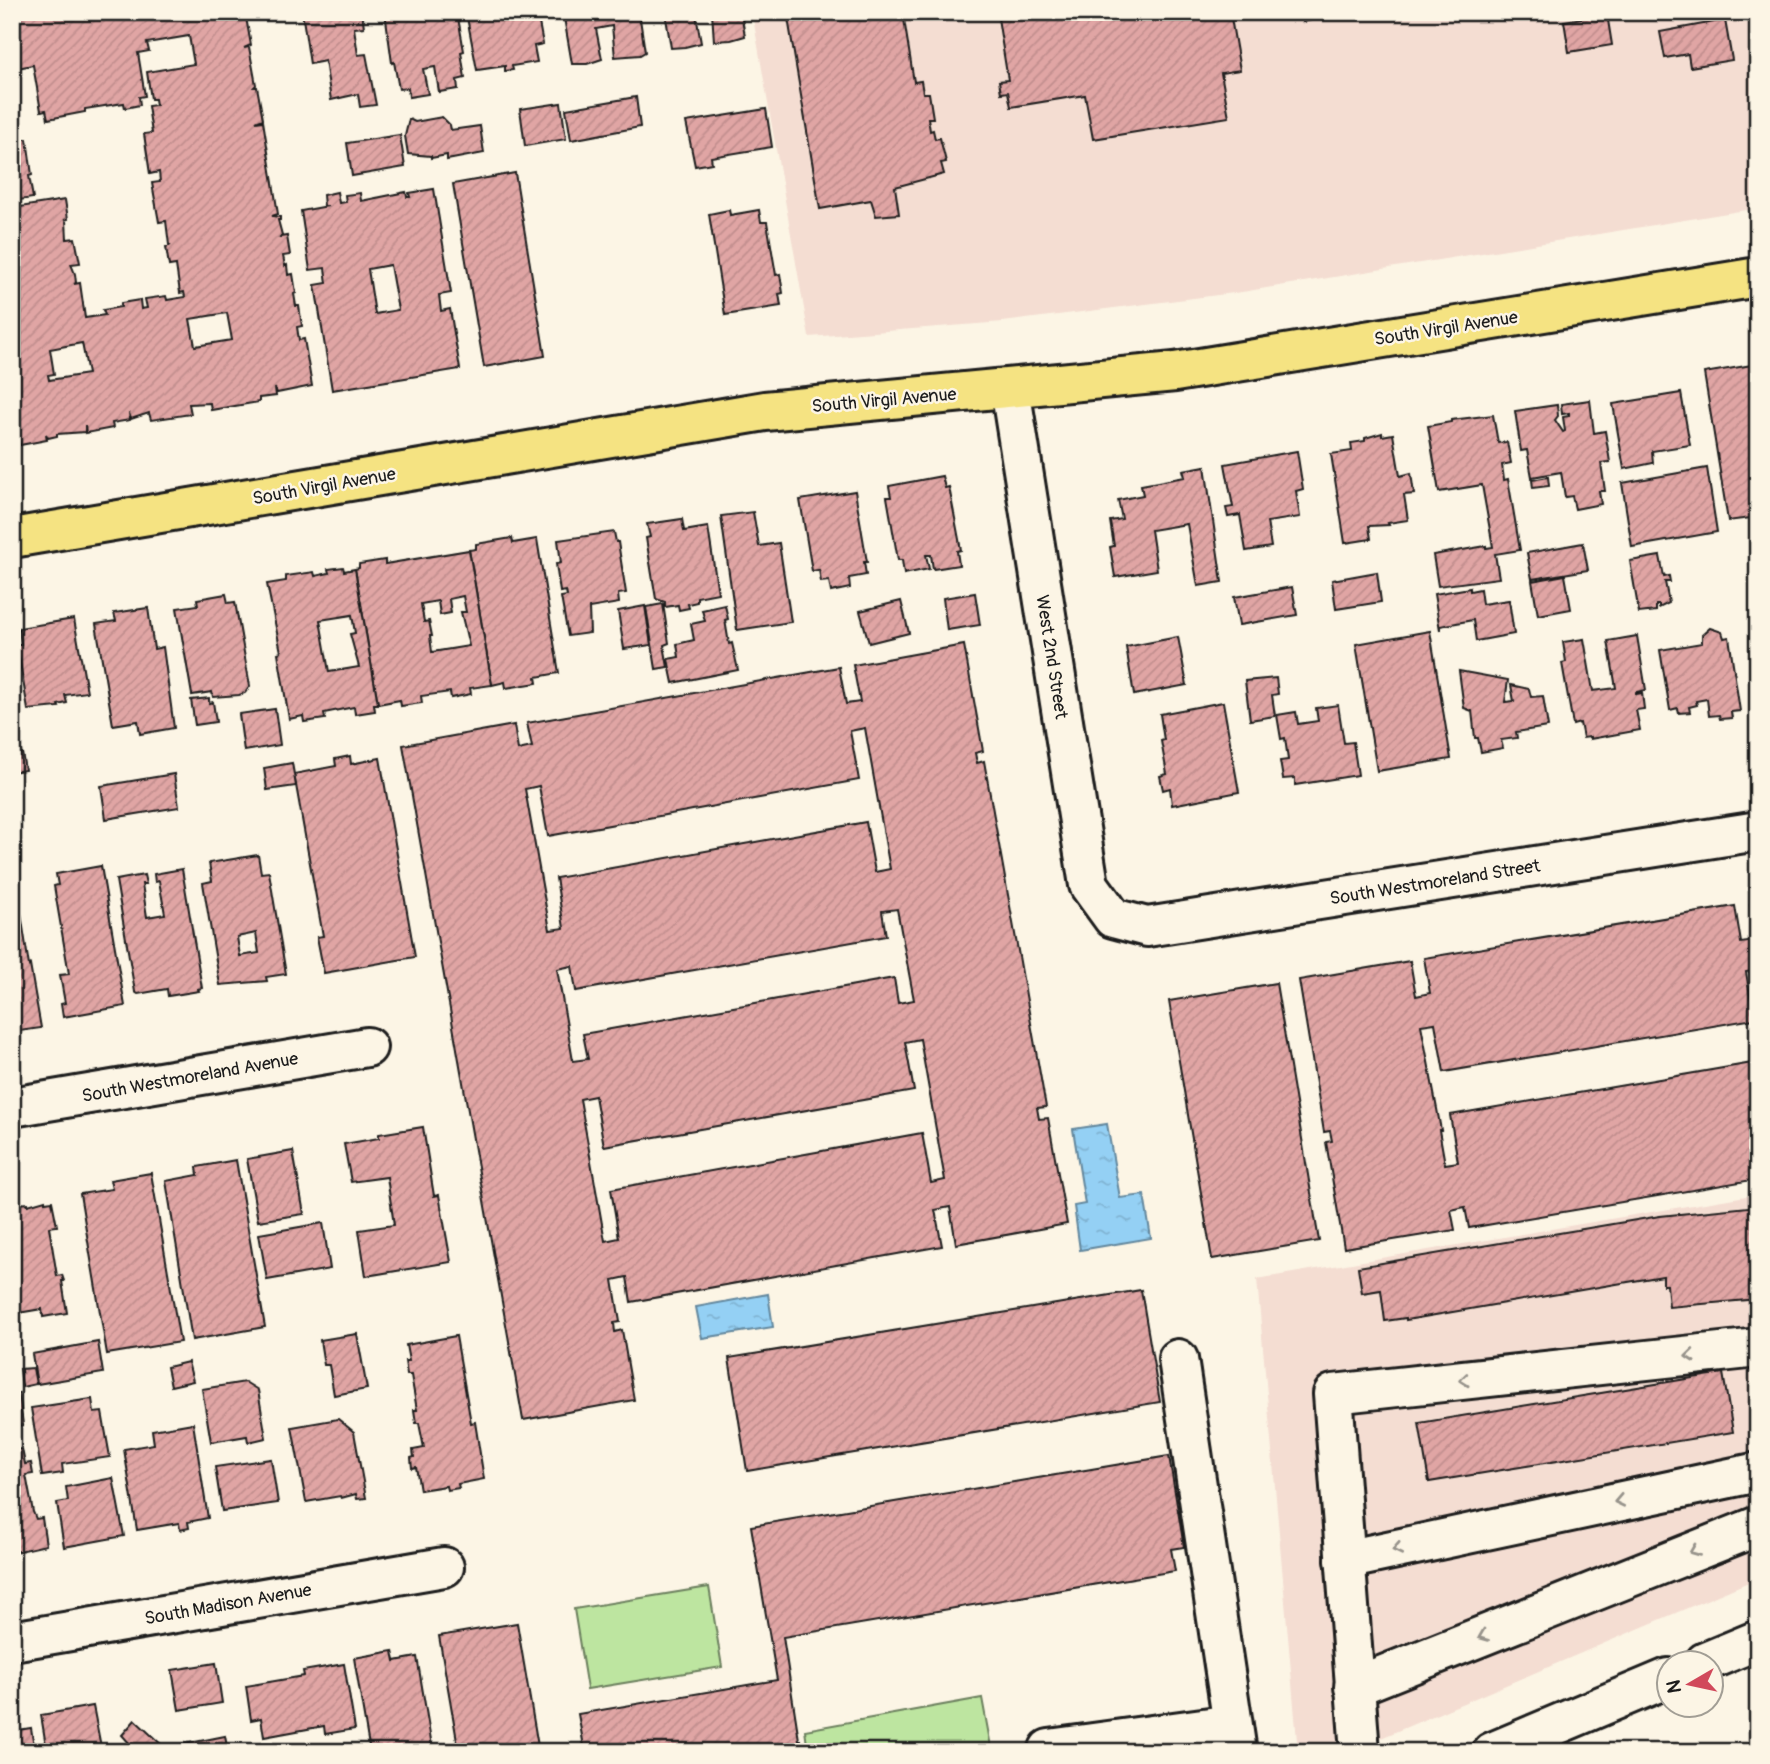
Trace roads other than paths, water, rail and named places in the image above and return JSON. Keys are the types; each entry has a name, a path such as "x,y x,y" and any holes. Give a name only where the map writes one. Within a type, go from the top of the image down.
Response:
{"main road":[{"name":"South Virgil Avenue","path":"12,538 765,411 1175,372 1758,276"}],"street":[{"name":"West 2nd Street","path":"1010,388 1089,885 1113,918"},
{"name":"South Westmoreland Street","path":"1113,918 1147,927 1758,831"},
{"name":"South Westmoreland Avenue","path":"12,1107 367,1047"},
{"path":"1360,1752 1333,1394 1758,1348"},
{"path":"1049,1749 1234,1738 1178,1359"},
{"path":"1345,1560 1758,1472"},
{"path":"1354,1687 1758,1526"},
{"name":"South Madison Avenue","path":"12,1641 444,1567"},
{"path":"1724,1654 1758,1640"},
{"path":"1492,1752 1566,1737 1654,1686"}],"water":[{"path":"1107,1124 1120,1198 1144,1195 1151,1238 1080,1250 1074,1206 1085,1204 1073,1129"},
{"path":"768,1294 773,1327 702,1338 696,1307"}]}
